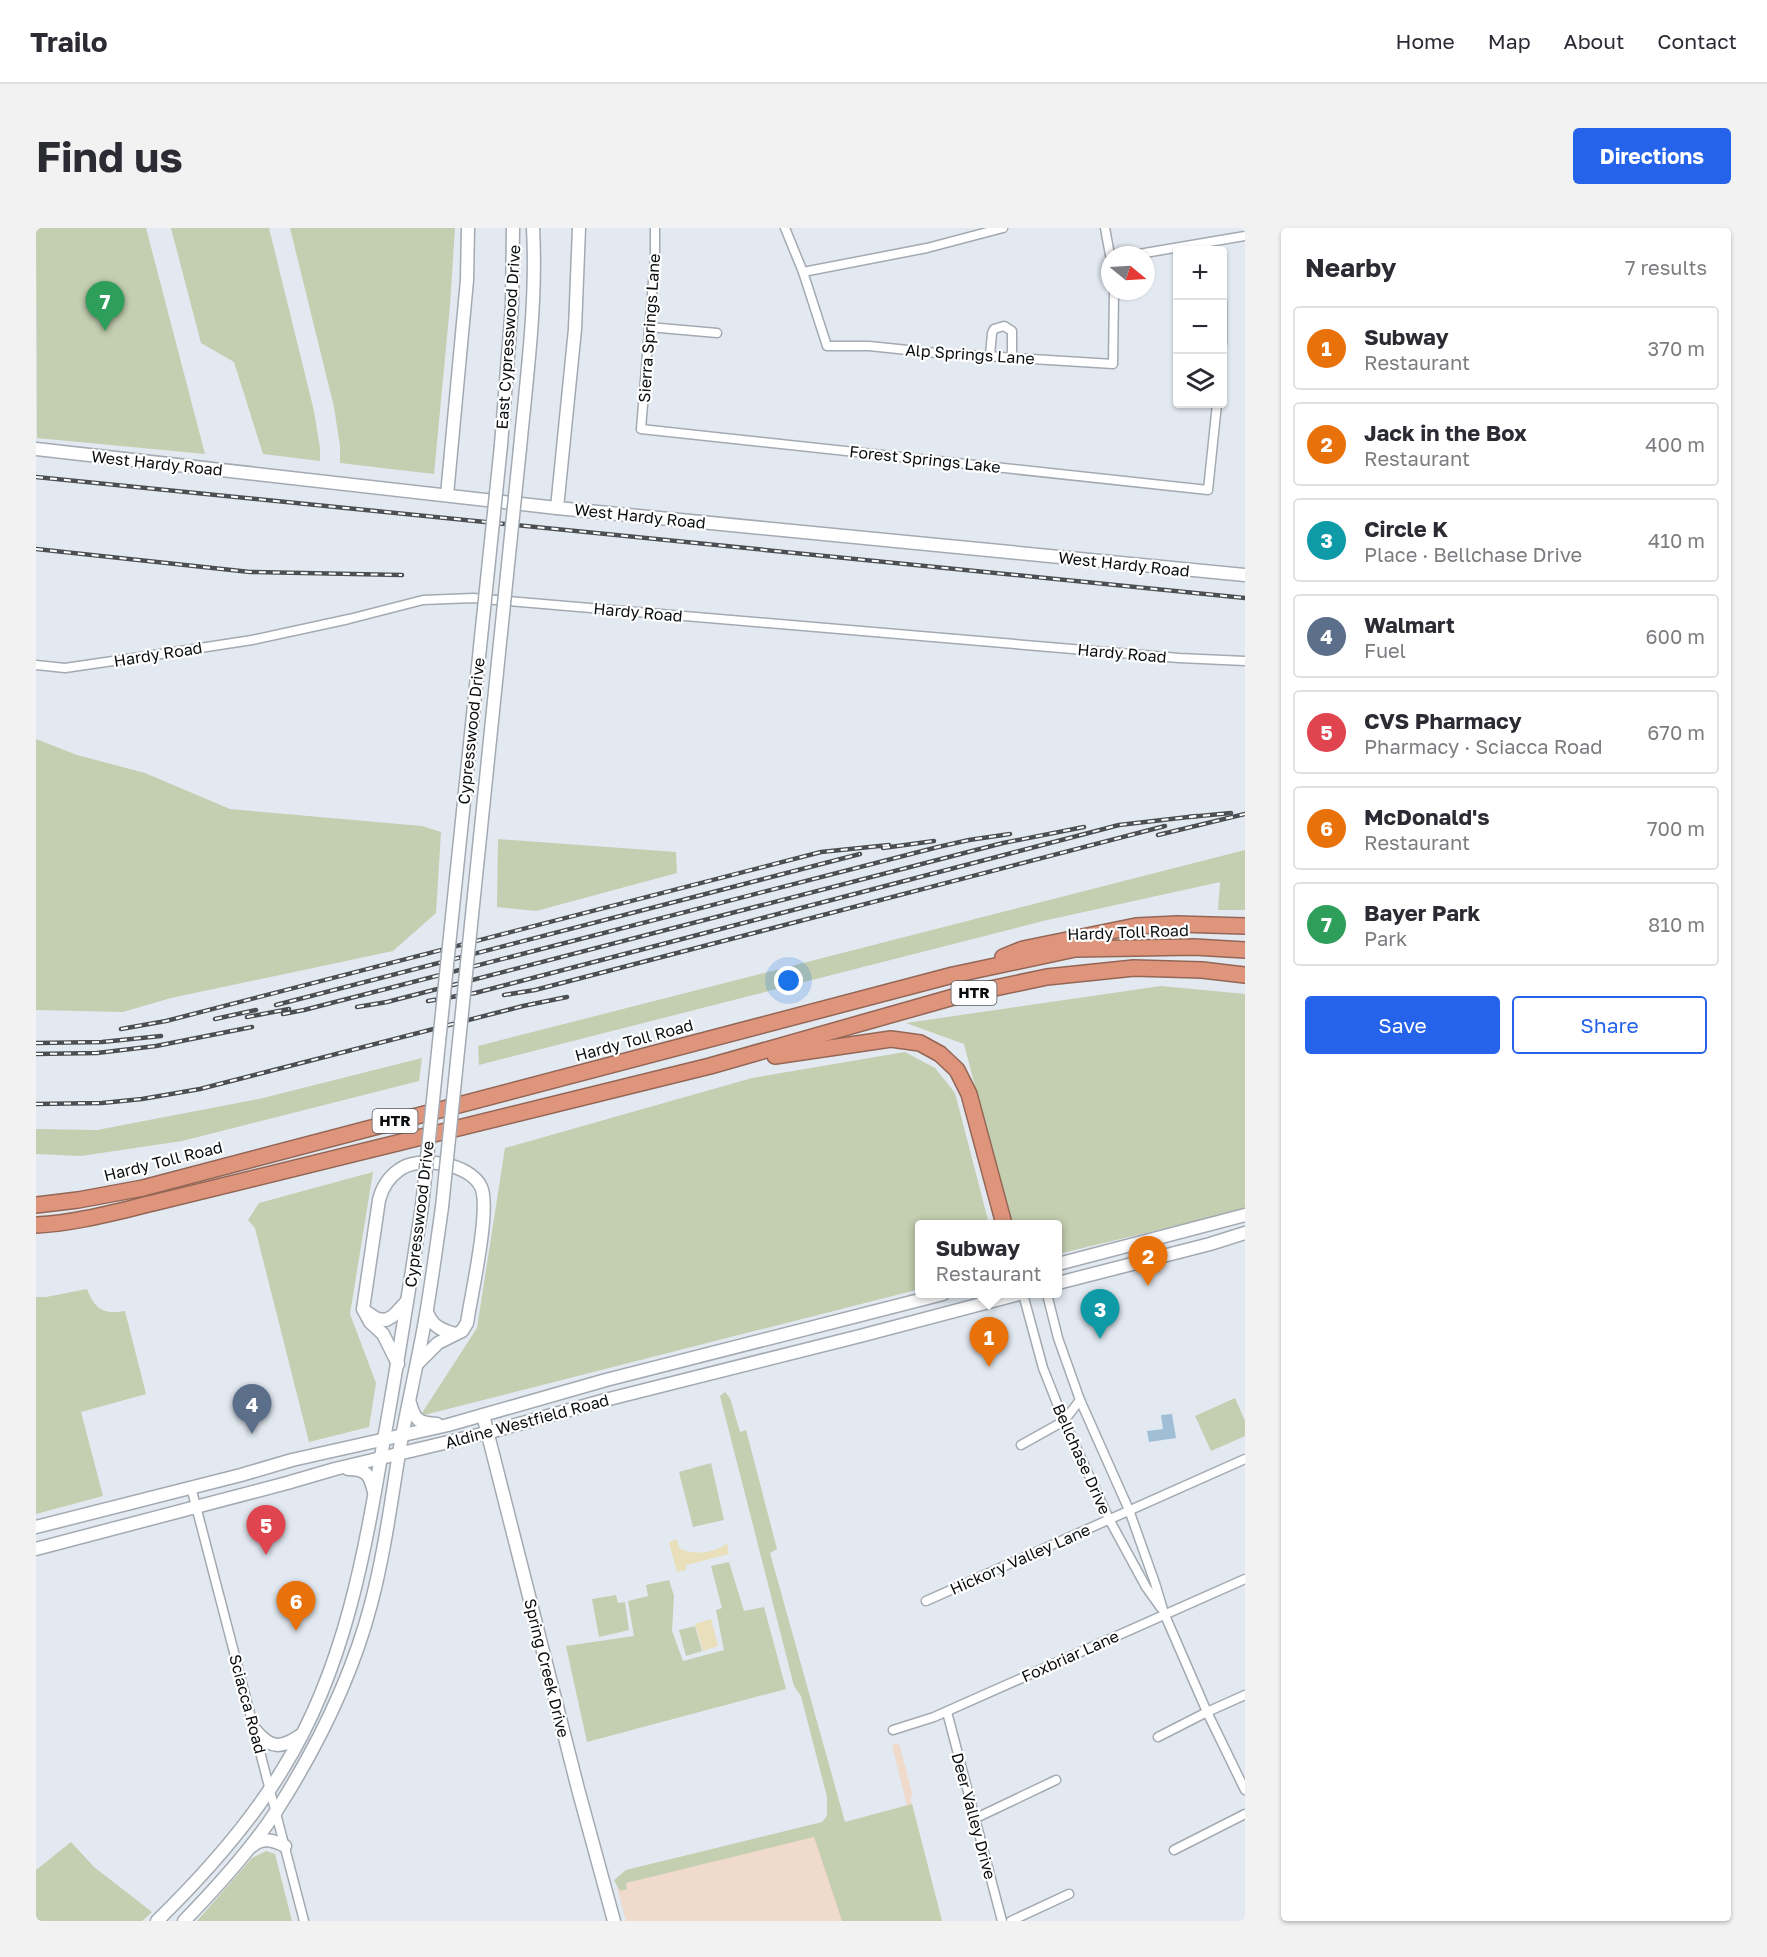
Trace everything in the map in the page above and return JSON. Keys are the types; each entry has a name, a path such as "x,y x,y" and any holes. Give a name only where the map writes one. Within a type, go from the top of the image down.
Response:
{"highway":[{"path":"953,975 1023,949 1136,926 1178,924 1245,926"},
{"name":"Hardy Toll Road","path":"36,1205 143,1188 953,975 1075,949 1194,947 1245,950"},
{"name":"HTR","path":"36,1225 72,1221 132,1208 710,1066 957,996 1047,977 1134,968 1202,970 1245,975"},
{"path":"710,1066 891,1039 908,1040 930,1048 949,1061 957,1070 969,1094 1003,1220"}],"main road":[{"path":"507,228 512,305"},
{"name":"East Cypresswood Drive","path":"501,445 512,305 513,228"},
{"name":"East Cypresswood Drive","path":"520,448 533,304 535,263 533,228"},
{"path":"535,263 538,228"},
{"path":"557,508 575,329 578,228"},
{"path":"447,495 468,280 467,229"},
{"name":"Cypresswood Drive","path":"158,1921 232,1839 284,1767 326,1681 358,1581 398,1364 422,1206 501,445"},
{"name":"Cypresswood Drive","path":"187,1918 276,1811 314,1745 332,1708 361,1636 380,1566 399,1453 427,1312 442,1207 520,448"},
{"name":"West Hardy Road","path":"36,449 557,508 1245,575"},
{"path":"398,1364 383,1334 370,1322 363,1310 379,1200 385,1184 399,1169 410,1165 434,1163 455,1166 473,1178 481,1186 485,1210 467,1323 462,1331 438,1343 417,1365"},
{"path":"1062,1263 1239,1217 1241,1234 1062,1282"},
{"name":"Aldine Westfield Road","path":"38,1527 292,1460 448,1425 606,1380 924,1298"},
{"name":"Aldine Westfield Road","path":"41,1547 1002,1298"},
{"path":"363,1310 377,1319 386,1320 393,1316 407,1300"},
{"path":"427,1312 430,1320 438,1328 455,1334"},
{"path":"856,1316 861,1336"},
{"path":"732,1347 736,1367"},
{"path":"606,1380 609,1399"},
{"path":"410,1401 413,1413 423,1423 448,1425"},
{"name":"Spring Creek Drive","path":"483,1415 614,1921"},
{"path":"335,1469 359,1469 371,1479 375,1493"},
{"path":"38,1527 41,1547"},
{"path":"344,1630 361,1636"},
{"path":"255,1731 263,1740 275,1745 289,1743 302,1734"},
{"path":"244,1852 258,1841 266,1840 285,1846"},
{"path":"181,1898 187,1918"}],"street":[{"name":"Sierra Springs Lane","path":"641,429 655,257 655,228"},
{"path":"785,228 803,272 927,248 1003,228"},
{"path":"1105,228 1108,246"},
{"path":"1215,246 1245,236"},
{"path":"1155,253 1173,251"},
{"name":"Alp Springs Lane","path":"803,272 827,346 869,346 937,353 1113,364 1114,300"},
{"path":"990,356 992,333 994,329 1004,326 1012,331 1012,357"},
{"path":"649,327 717,333"},
{"name":"Forest Springs Lake","path":"641,429 1208,490 1217,408"},
{"name":"Hardy Road","path":"36,665 65,668 161,654 252,640 423,600 473,598 1179,658 1245,661"},
{"name":"Bellchase Drive","path":"1022,1298 1043,1368 1064,1421 1109,1519 1146,1587 1164,1613"},
{"name":"Bellchase Drive","path":"1048,1298 1058,1338 1080,1400 1129,1509 1164,1613 1207,1712 1245,1790"},
{"path":"1021,1445 1064,1421 1080,1400"},
{"name":"Hickory Valley Lane","path":"926,1601 1245,1459"},
{"name":"Sciacca Road","path":"191,1487 304,1921"},
{"name":"Foxbriar Lane","path":"893,1730 947,1712 1164,1613 1245,1579"},
{"path":"1158,1737 1245,1695"},
{"name":"Deer Valley Drive","path":"947,1712 1002,1921"},
{"path":"974,1819 1056,1780"},
{"path":"1174,1850 1245,1814"},
{"path":"1011,1921 1069,1894"}],"shaded area":[{"path":"899,1743 913,1796 910,1797 942,1921 626,1921 616,1883 907,1806 892,1745"}],"green space":[{"path":"36,228 146,228 205,454 37,438"},
{"path":"171,228 269,228 314,411 320,461 263,454 234,362 201,343"},
{"path":"290,228 455,228 434,474 340,463 340,446 334,407"},
{"path":"36,739 77,755 145,773 230,809 422,826 441,832 436,913 393,951 171,998 123,1012 36,1010"},
{"path":"498,839 676,852 677,873 536,911 497,907"},
{"path":"1245,850 1245,910 1218,910 1220,882 1043,921 479,1065 478,1046"},
{"path":"1161,986 1245,994 1245,1209 1062,1253 1062,1220 1010,1220 964,1044 906,1023"},
{"path":"905,1052 935,1068 955,1093 988,1220 915,1220 915,1290 420,1416 477,1328 505,1148 752,1078"},
{"path":"422,1058 419,1081 182,1141 81,1156 36,1154 36,1129 97,1130 259,1099"},
{"path":"373,1172 350,1314 376,1383 369,1427 309,1442 255,1228 248,1220 259,1203"},
{"path":"87,1289 93,1301 101,1309 111,1312 125,1311 146,1394 81,1412 103,1496 36,1514 36,1297"},
{"path":"725,1392 730,1398 740,1432 746,1430 777,1549 770,1553 845,1822 912,1804 942,1921 842,1921 814,1837 626,1883 627,1889 620,1891 614,1880 626,1870 822,1822 827,1816 827,1797 801,1696 794,1686 720,1396"},
{"path":"1235,1398 1245,1421 1245,1436 1211,1451 1195,1416"},
{"path":"711,1463 724,1520 693,1527 679,1472"},
{"path":"729,1562 744,1611 764,1607 786,1689 587,1742 566,1646 634,1636 628,1601 648,1596 646,1585 669,1580 674,1596 672,1631 683,1661 724,1650 716,1610 722,1608 711,1566"},
{"path":"616,1595 618,1603 625,1602 629,1630 599,1637 592,1599"},
{"path":"695,1626 702,1651 686,1656 679,1630"},
{"path":"71,1842 94,1867 152,1912 142,1921 36,1921 36,1870"},
{"path":"266,1851 275,1854 292,1921 197,1921 252,1858"}],"sand":[{"path":"677,1539 679,1548 697,1553 716,1549 727,1543 729,1554 686,1565 686,1570 677,1572 669,1542"},
{"path":"711,1619 718,1646 703,1651 695,1624"}],"water":[{"path":"1172,1414 1176,1438 1149,1442 1147,1431 1163,1429 1161,1415"}],"railway":[{"path":"36,477 1245,598"},
{"path":"36,549 250,572 402,575"},
{"path":"1189,817 1231,813"},
{"path":"1158,835 1245,814"},
{"path":"428,1001 475,993 1119,825 1197,816"},
{"path":"504,995 535,990 1165,826"},
{"path":"357,1007 387,1002 1003,843 1084,827"},
{"path":"283,1014 938,847 1010,834"},
{"path":"883,848 934,841"},
{"path":"121,1029 166,1021 821,852 889,845"},
{"path":"276,1005 860,854"},
{"path":"36,1104 102,1103 200,1089 523,1006 567,997"},
{"path":"247,1017 289,1009"},
{"path":"215,1019 256,1010"},
{"path":"36,1054 97,1053 156,1046 252,1027"},
{"path":"36,1043 102,1042 161,1036"}],"place":[{"name":"Bayer Park","path":"105,331"},
{"name":"Jack in the Box","path":"1148,1286"},
{"name":"Circle K","path":"1100,1339"},
{"name":"Subway","path":"989,1367"},
{"name":"Walmart","path":"252,1434"},
{"name":"CVS Pharmacy","path":"266,1555"},
{"name":"McDonald's","path":"296,1631"}]}
